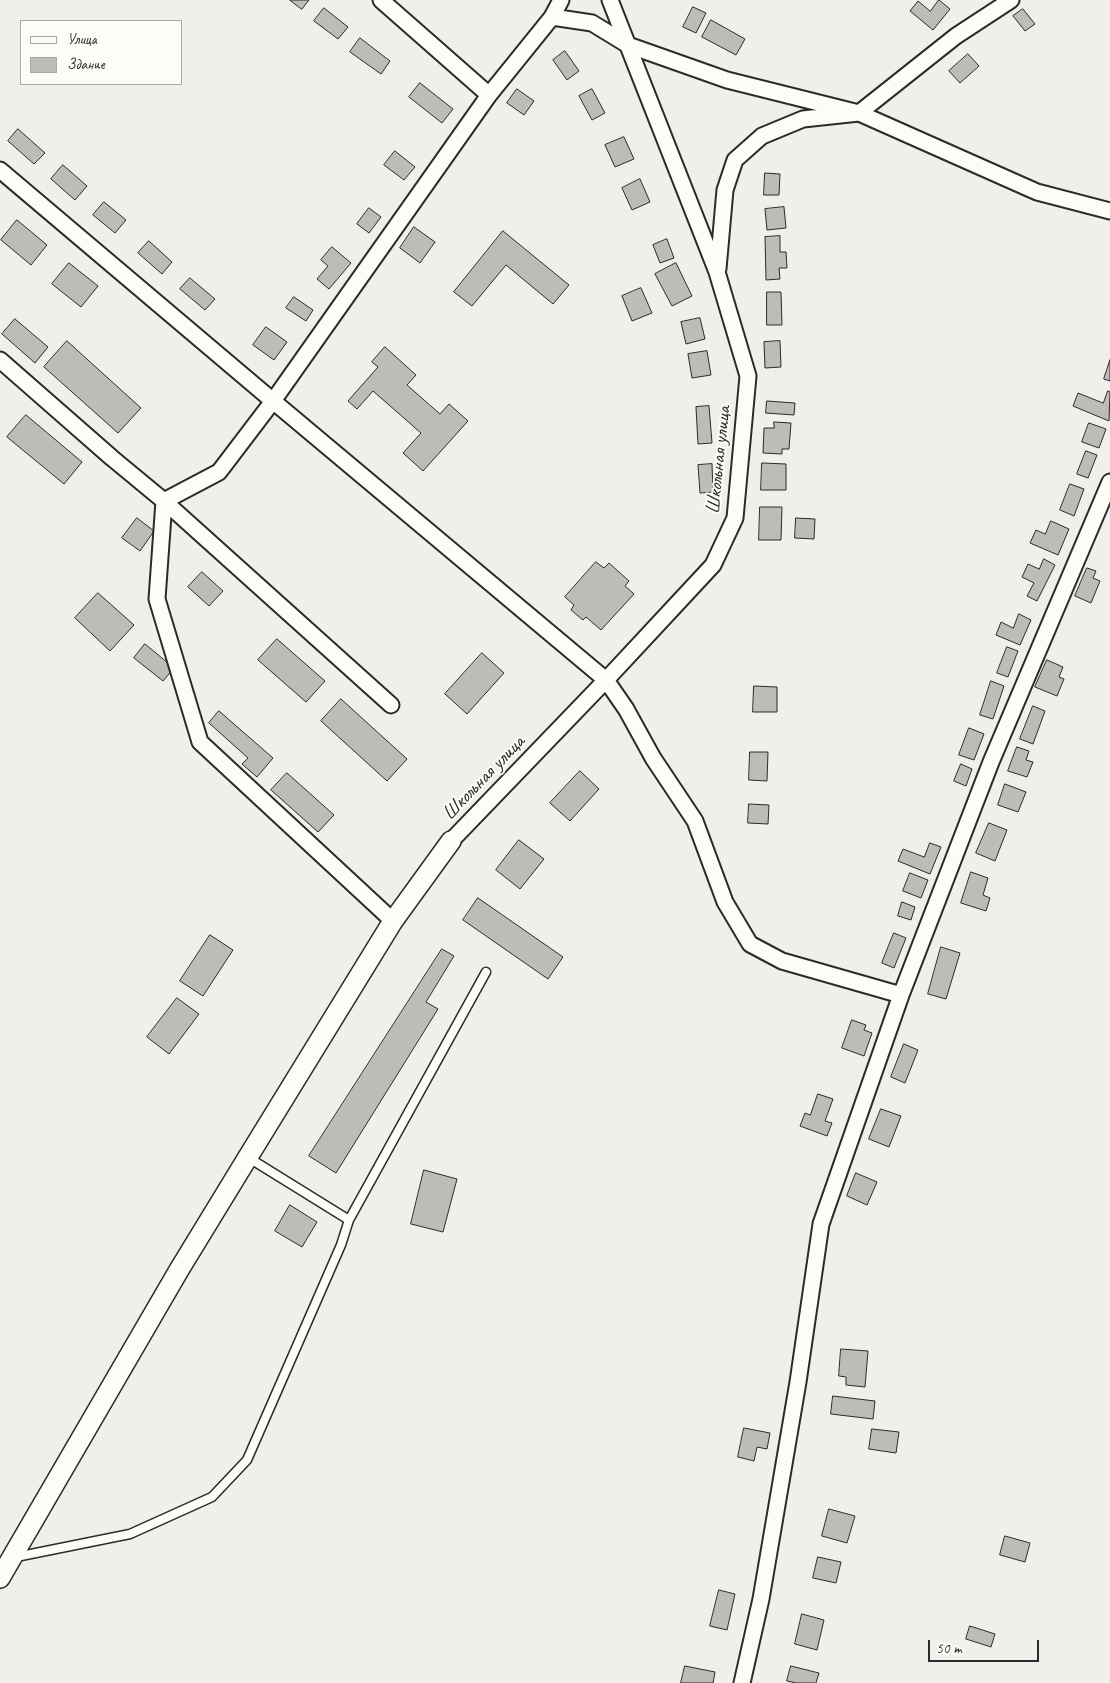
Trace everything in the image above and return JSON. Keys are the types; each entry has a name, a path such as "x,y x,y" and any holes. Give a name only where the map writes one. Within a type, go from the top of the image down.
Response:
{"street":[{"path":"381,0 489,95"},
{"path":"164,501 219,472 273,401 489,95 552,17 561,0"},
{"name":"Школьная улица","path":"451,841 606,680 713,565 735,518 748,376 717,272 610,0"},
{"path":"717,272 726,190 735,160 762,136 803,119 860,113 956,36 1011,0"},
{"path":"552,17 592,23 628,45 727,80 860,113 1037,192 1110,211"},
{"path":"0,170 606,680 626,708 653,758 695,821 725,902 750,944 782,961 901,995"},
{"path":"0,360 164,501 391,705"},
{"path":"742,1683 762,1590 796,1391 821,1224 901,995 991,762 1110,482"},
{"path":"164,501 158,599 200,742 393,921"},
{"path":"0,1578 179,1270 248,1157 393,921 451,841"}],"lane":[{"path":"12,1558 130,1534 212,1497 247,1460 341,1245 348,1220 486,972"},
{"path":"248,1157 348,1220"}],"building":[{"path":"290,0 309,0 302,9"},
{"path":"939,0 950,9 933,30 910,11 918,1 930,11"},
{"path":"693,7 706,13 696,33 683,27"},
{"path":"324,8 348,27 338,39 314,21"},
{"path":"1023,9 1035,24 1025,31 1013,16"},
{"path":"711,20 745,39 736,55 702,37"},
{"path":"360,38 390,61 381,74 350,52"},
{"path":"565,51 579,71 567,80 553,60"},
{"path":"968,54 979,66 960,83 949,71"},
{"path":"420,83 453,109 442,123 409,97"},
{"path":"517,89 534,101 524,115 507,103"},
{"path":"592,89 605,113 592,120 579,96"},
{"path":"18,129 45,153 34,164 8,141"},
{"path":"624,137 634,159 615,167 605,145"},
{"path":"395,151 415,167 404,180 384,165"},
{"path":"63,165 87,186 75,200 51,179"},
{"path":"765,173 780,174 779,195 764,195"},
{"path":"640,179 650,202 632,210 622,188"},
{"path":"104,202 126,220 115,233 93,215"},
{"path":"784,207 786,228 767,230 765,209"},
{"path":"369,208 381,217 369,233 357,224"},
{"path":"17,220 47,245 31,265 1,240"},
{"path":"414,227 435,242 420,263 400,248"},
{"path":"503,231 569,285 553,304 506,265 472,306 454,292"},
{"path":"780,236 780,252 786,252 787,268 779,268 780,279 766,280 765,237"},
{"path":"667,239 674,258 660,263 653,245"},
{"path":"149,241 172,262 162,274 138,253"},
{"path":"332,247 351,263 329,289 317,279 328,266 321,260"},
{"path":"69,263 98,286 81,307 52,284"},
{"path":"676,263 692,296 672,306 655,274"},
{"path":"190,278 215,299 205,310 180,289"},
{"path":"641,288 652,313 632,321 622,296"},
{"path":"767,292 781,292 782,325 767,325"},
{"path":"294,297 313,310 306,321 286,308"},
{"path":"700,318 705,339 686,344 681,322"},
{"path":"15,319 48,347 35,363 2,334"},
{"path":"266,327 287,342 274,360 253,345"},
{"path":"67,341 141,408 118,433 44,367"},
{"path":"780,341 781,367 765,368 764,342"},
{"path":"385,347 416,375 407,385 440,414 449,404 468,421 423,471 403,453 421,433 373,391 357,409 348,401 378,367 372,362"},
{"path":"707,351 711,375 692,378 688,354"},
{"path":"1110,360 1110,381 1104,379"},
{"path":"1108,391 1110,392 1109,421 1073,406 1078,393 1103,403"},
{"path":"767,401 795,403 794,415 766,413"},
{"path":"709,406 712,443 698,444 696,407"},
{"path":"26,415 82,462 64,484 7,437"},
{"path":"774,422 791,423 789,449 782,449 782,454 763,453 764,428 774,428"},
{"path":"1089,423 1106,429 1099,448 1082,442"},
{"path":"1086,451 1097,455 1088,478 1077,474"},
{"path":"762,463 786,464 786,490 761,490"},
{"path":"712,464 713,492 700,493 698,465"},
{"path":"1070,484 1084,489 1074,516 1060,510"},
{"path":"760,507 782,507 781,540 759,540"},
{"path":"137,518 154,531 140,551 122,538"},
{"path":"796,518 815,519 814,539 795,538"},
{"path":"1051,521 1069,529 1058,555 1030,543 1036,530 1045,534"},
{"path":"1044,559 1055,565 1037,601 1027,596 1034,583 1022,577 1028,564 1039,569"},
{"path":"596,562 604,568 609,563 629,581 625,586 634,594 601,630 586,617 583,620 571,610 574,605 565,597"},
{"path":"1087,568 1096,571 1093,578 1100,581 1091,603 1075,596"},
{"path":"202,572 223,591 209,606 188,587"},
{"path":"98,593 134,625 110,651 75,618"},
{"path":"1019,614 1031,620 1020,645 996,635 1001,622 1013,628"},
{"path":"277,639 325,681 306,702 258,660"},
{"path":"145,644 174,668 163,681 134,658"},
{"path":"1007,647 1018,651 1008,677 997,673"},
{"path":"482,653 504,673 467,714 445,694"},
{"path":"1047,660 1063,667 1059,677 1064,679 1057,696 1035,687"},
{"path":"991,681 1004,686 993,719 980,715"},
{"path":"754,686 777,687 777,712 753,712"},
{"path":"341,699 407,759 387,781 321,721"},
{"path":"1033,706 1045,711 1033,744 1020,739"},
{"path":"219,711 273,758 257,777 242,764 248,758 209,723"},
{"path":"969,728 984,734 974,760 959,755"},
{"path":"1017,747 1029,751 1026,760 1033,762 1027,777 1008,771"},
{"path":"750,752 768,752 767,781 749,780"},
{"path":"961,764 972,769 966,786 954,781"},
{"path":"580,771 599,789 570,821 550,803"},
{"path":"287,773 334,815 318,832 271,790"},
{"path":"1005,784 1026,792 1018,812 998,805"},
{"path":"749,804 769,805 768,824 748,823"},
{"path":"989,823 1007,830 995,861 976,853"},
{"path":"519,840 544,859 520,889 496,870"},
{"path":"930,843 941,847 930,874 898,861 903,849 924,857"},
{"path":"971,872 988,878 983,895 990,898 986,911 961,903"},
{"path":"910,873 928,880 921,898 903,891"},
{"path":"478,898 563,957 548,979 463,920"},
{"path":"902,902 915,907 911,920 898,916"},
{"path":"894,933 906,938 894,968 882,963"},
{"path":"210,935 233,950 203,996 180,981"},
{"path":"941,947 960,953 946,999 928,994"},
{"path":"442,949 454,956 426,1002 438,1009 336,1173 309,1156"},
{"path":"177,998 199,1014 169,1054 147,1037"},
{"path":"852,1020 866,1025 864,1030 872,1033 864,1056 842,1048"},
{"path":"904,1044 918,1050 905,1083 891,1077"},
{"path":"818,1094 833,1099 825,1121 832,1123 827,1136 800,1126 805,1113 810,1115"},
{"path":"881,1109 901,1116 889,1147 869,1139"},
{"path":"424,1170 457,1179 443,1232 411,1224"},
{"path":"856,1173 877,1182 867,1205 847,1196"},
{"path":"290,1205 317,1222 302,1247 275,1231"},
{"path":"841,1349 868,1351 865,1387 846,1385 846,1377 839,1376"},
{"path":"833,1396 875,1401 873,1419 831,1414"},
{"path":"744,1428 770,1433 767,1449 757,1447 754,1461 738,1457"},
{"path":"872,1429 899,1432 896,1453 869,1449"},
{"path":"829,1509 855,1516 847,1543 822,1536"},
{"path":"1005,1536 1030,1543 1025,1562 1000,1555"},
{"path":"818,1557 841,1562 836,1583 813,1578"},
{"path":"719,1590 735,1594 727,1630 710,1626"},
{"path":"802,1614 824,1620 817,1650 795,1644"},
{"path":"970,1626 995,1634 991,1647 966,1639"},
{"path":"685,1666 715,1672 713,1683 681,1683"},
{"path":"791,1666 819,1673 816,1683 787,1681"}]}
